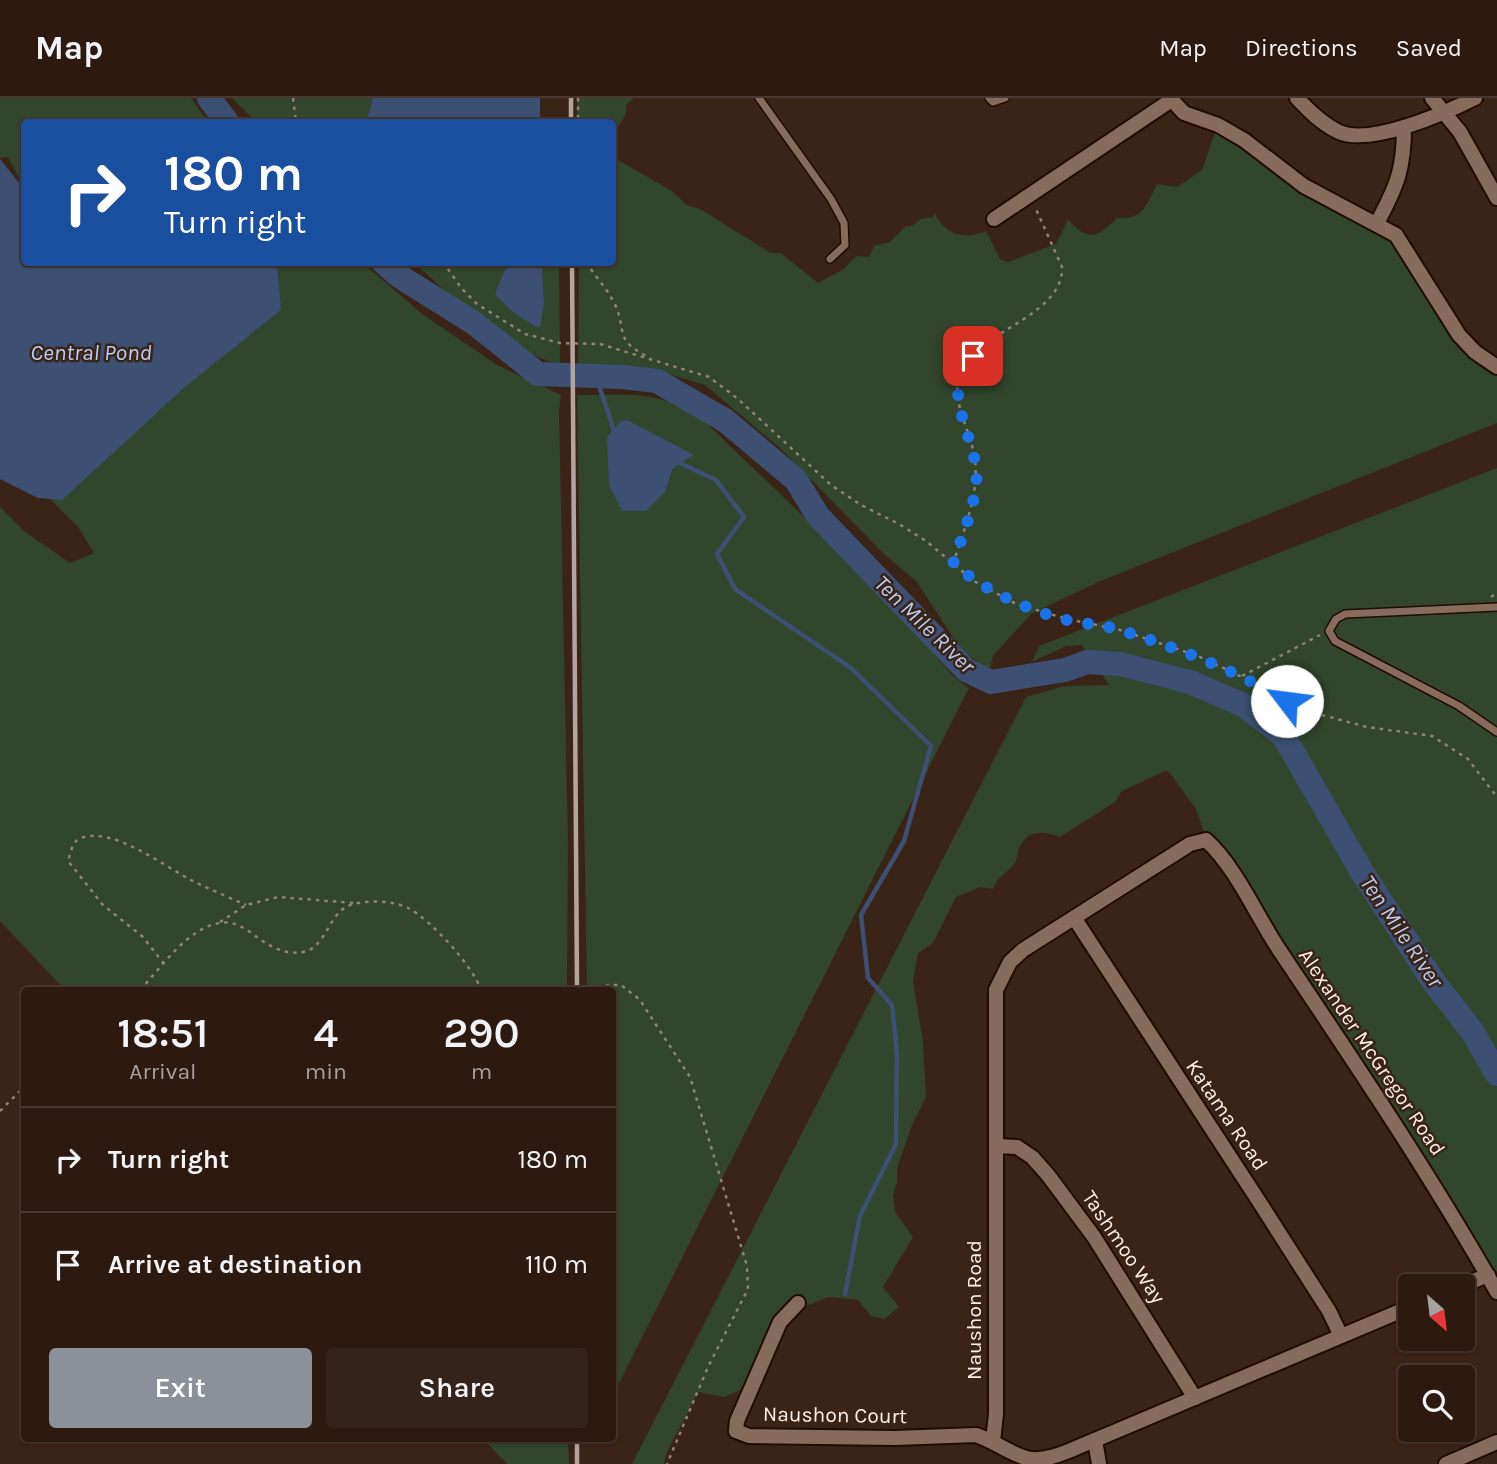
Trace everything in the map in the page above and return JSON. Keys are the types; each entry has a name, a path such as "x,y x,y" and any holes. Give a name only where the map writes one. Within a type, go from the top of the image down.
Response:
{"street":[{"path":"1297,98 1310,113 1342,133 1363,135 1405,127 1447,113 1475,98"},
{"path":"1432,98 1447,113 1497,198"},
{"path":"994,219 1170,99 1184,113 1218,125 1244,140 1304,186 1396,235 1459,335 1475,352 1497,367"},
{"path":"1377,223 1392,196 1404,160 1405,127"},
{"name":"Naushon Road","path":"993,1441 996,1414 996,990 1010,962 1023,950 1190,844 1206,840"},
{"name":"Alexander McGregor Road","path":"1206,840 1218,851 1267,931 1447,1204 1497,1292"},
{"name":"Katama Road","path":"1075,919 1329,1311 1341,1336"},
{"name":"Tashmoo Way","path":"996,1146 1017,1147 1032,1157 1048,1175 1094,1237 1195,1398"},
{"path":"1475,1280 1488,1275"},
{"name":"Naushon Court","path":"798,1303 780,1322 737,1421 736,1432 749,1436 839,1438 976,1436 993,1441"},
{"path":"993,1441 1028,1459 1042,1460 1398,1312"},
{"path":"1095,1440 1099,1464"},
{"path":"1446,1464 1497,1442"}],"lane":[{"path":"759,98 831,198 844,223 845,245 830,260"},
{"path":"989,98 993,102 1005,98"},
{"path":"1497,607 1345,614 1336,620 1329,631 1335,642 1459,706 1497,732"}],"path":[{"path":"293,98 296,119"},
{"path":"578,98 578,119"},
{"path":"953,564 976,485 974,453 960,413 958,387 963,366 983,346 1029,316 1057,290 1063,278 1062,267 1029,195"},
{"path":"446,266 477,304 525,334 560,343 600,344 699,372 721,385 831,485 861,505 899,524 974,581 1016,604 1067,620 1117,629 1198,656 1287,701 1322,715 1367,727 1432,736 1468,758 1497,797"},
{"path":"589,266 614,301 623,337 631,349 654,359"},
{"path":"1242,676 1329,631"},
{"path":"164,964 143,937 103,905 76,873 68,860 74,843 82,837 104,836 138,850 192,880 246,905"},
{"path":"143,987 200,931 246,905 278,897 357,903 390,902 409,909 458,952 477,978 480,987"},
{"path":"220,922 232,923 246,929 268,945 285,952 304,952 316,946 343,908 357,903"},
{"path":"604,987 621,985 640,1000 690,1077 747,1266 748,1289 708,1367 667,1464"},
{"path":"0,1111 21,1090"}],"green space":[{"path":"0,98 191,98 206,119 21,119 21,182 8,157 0,158"},
{"path":"232,98 373,98 367,119 253,119"},
{"path":"577,98 634,98 626,105 626,113 616,131 616,119 577,119"},
{"path":"1216,129 1380,221 1449,325 1497,365 1497,423 1098,582 1031,614 993,656 990,668 961,650 917,582 885,555 781,449 705,385 629,366 578,365 579,266 616,266 616,159 672,191 687,205 700,209 771,253 781,253 818,283 844,269 856,256 869,257 874,246 890,242 906,226 933,217 935,213 944,227 956,234 971,235 986,231 1000,259 1008,262 1056,244 1068,220 1082,232 1092,235 1117,218 1139,214 1147,205 1157,184 1177,187 1202,170"},
{"path":"241,266 366,266 421,313 497,365 561,395 559,411 568,840 567,987 62,987 0,921 0,507 24,531 70,563 94,553 78,527 45,494 117,308"},
{"path":"417,266 510,266 505,270 544,304 542,266 559,266 560,364 519,348 464,308"},
{"path":"577,395 654,398 700,417 879,589 952,675 969,688 616,1389 616,987 587,987","holes":["627,420 673,468 665,492"]},
{"path":"1497,468 1497,1290 1205,835 1196,809 1169,772 1165,771 1122,791 1115,802 1060,837 1048,833 1032,834 1024,840 1015,863 997,881 993,889 980,887 956,897 933,943 918,953 913,981 923,1042 926,1097 912,1125 897,1168 893,1195 895,1212 913,1237 883,1287 899,1307 884,1319 871,1316 858,1300 829,1297 803,1307 787,1306 746,1388 724,1397 698,1392 664,1464 632,1464 1026,697 1064,686 1109,685 1082,645 1066,646 1032,662 1039,646"},
{"path":"486,1442 568,1442 569,1464 507,1464"}],"water":[{"path":"373,98 540,98 540,119 367,119"},
{"name":"Central Pond","path":"0,159 21,185 21,266 277,266 281,310 186,386 62,500 38,498 0,479"},
{"path":"510,266 542,266 544,304 540,327 513,312 495,294 505,270"},
{"path":"627,420 694,455 673,468 665,492 646,511 622,511 609,485 607,437 620,422"}],"waterway":[{"name":"Ten Mile River","path":"209,98 225,119"},
{"name":"Ten Mile River","path":"388,266 474,323 538,374 657,381 726,421 796,480 818,516 966,670 991,682 1065,670 1087,662 1120,664 1190,682 1243,705 1283,735 1362,872 1433,981 1472,1031 1497,1074"},
{"path":"596,376 614,431 618,433"},
{"path":"676,461 716,480 744,517 717,554 735,589 851,668 931,746 904,841 861,915 868,978 892,1005 897,1053 896,1144 860,1216 845,1294"}],"railway":[{"path":"571,98 571,119"},
{"path":"572,266 577,987"},
{"path":"577,1442 577,1464"}],"route":[{"path":"973,356 963,366 958,387 960,413 974,453 976,485 953,564 974,581 1016,604 1067,620 1117,629 1198,656 1264,687 1287,701"}]}
